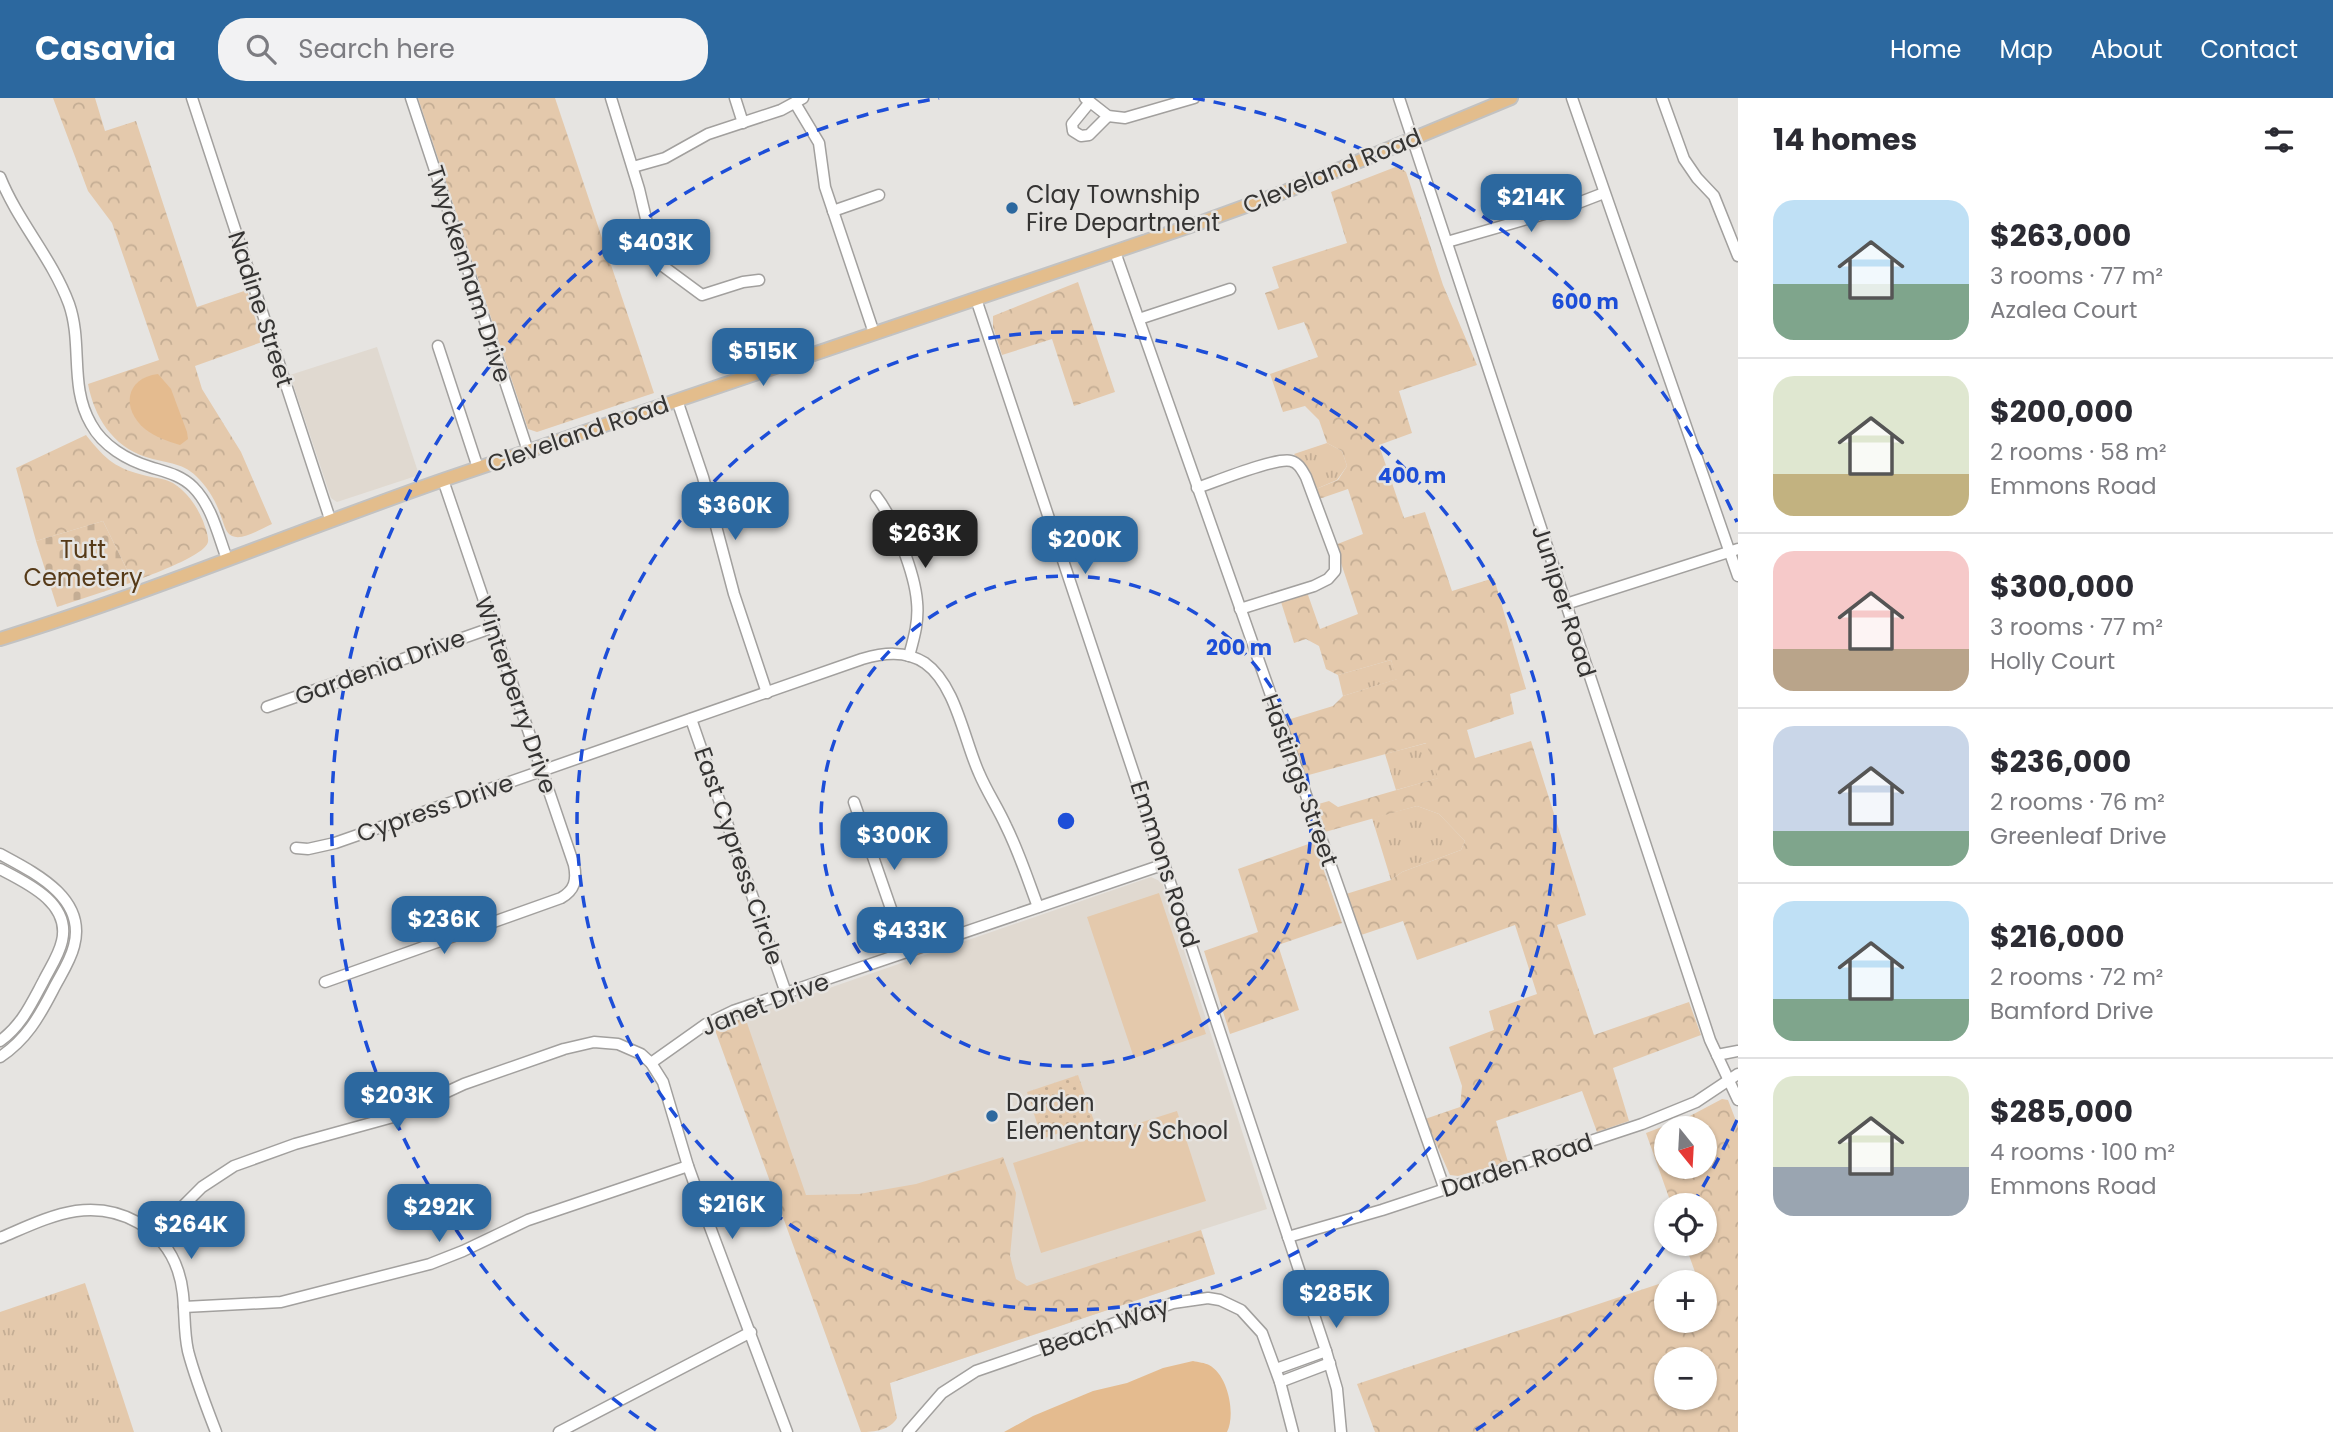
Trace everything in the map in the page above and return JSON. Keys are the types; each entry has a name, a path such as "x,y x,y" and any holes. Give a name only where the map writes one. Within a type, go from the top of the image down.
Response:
{"main road":[{"name":"Cleveland Road","path":"0,639 152,589 330,519 1287,191 1511,98"}],"street":[{"name":"Nadine Street","path":"192,98 330,519"},
{"name":"Twyckenham Drive","path":"411,98 527,451"},
{"path":"611,98 633,167 656,261 702,295 743,282 759,280"},
{"path":"735,98 743,123"},
{"path":"1108,116 1089,135 1076,135 1072,128 1073,121 1088,100 1108,116 1125,118 1194,98"},
{"name":"Juniper Road","path":"1399,98 1717,1055 1738,1100"},
{"path":"1572,98 1734,550 1738,576"},
{"path":"1662,98 1684,159 1697,178 1714,195 1738,256"},
{"path":"633,167 665,158 708,134 799,101 819,143 824,179 833,211 874,333"},
{"path":"0,177 50,264 69,306 77,340 77,380 91,424 102,439 122,454 148,467 181,477 192,486 209,510 227,559"},
{"path":"1447,242 1565,208 1604,193"},
{"path":"833,211 879,195"},
{"name":"Hastings Street","path":"1115,252 1445,1190"},
{"path":"1139,318 1230,289"},
{"name":"Emmons Road","path":"976,299 1330,1363 1337,1389 1341,1432"},
{"path":"438,346 478,468"},
{"path":"677,400 703,477 733,594 767,693"},
{"path":"1197,488 1273,463 1292,461 1303,471 1335,555 1337,567 1332,575 1314,586 1240,609"},
{"name":"Winterberry Drive","path":"326,982 553,902 568,894 576,874 443,480"},
{"path":"876,496 889,514 916,591 918,618 909,656 931,668 950,695 975,764 1007,828 1038,907"},
{"path":"1566,604 1734,550"},
{"name":"Gardenia Drive","path":"267,707 494,626"},
{"name":"Cypress Drive","path":"296,848 308,849 335,843 878,655 909,656"},
{"name":"East Cypress Circle","path":"691,719 786,993"},
{"path":"854,802 905,952"},
{"path":"0,854 37,875 62,895 74,915 76,935 70,957 38,1020 19,1042 0,1057"},
{"name":"Janet Drive","path":"651,1063 706,1024 733,1011 1165,864"},
{"path":"0,869 30,885 51,902 58,912 63,930 58,953 24,1018 0,1041"},
{"path":"155,1234 202,1187 234,1166 295,1144 393,1117 464,1084 564,1049 594,1042 618,1044 630,1048 651,1063 663,1082 688,1166 787,1432"},
{"path":"1717,1055 1738,1051"},
{"name":"Darden Road","path":"1287,1237 1445,1190 1676,1111 1696,1102 1738,1074"},
{"path":"184,1307 281,1302 430,1264 528,1220 688,1166"},
{"path":"0,1238 61,1215 90,1210 131,1218 155,1234 169,1251 178,1270 189,1352 216,1432"},
{"name":"Beach Way","path":"908,1432 942,1394 976,1371 1187,1300 1208,1298 1220,1300 1241,1310 1262,1333 1276,1369 1293,1432"},
{"path":"559,1432 751,1332"},
{"path":"1276,1369 1326,1351"},
{"path":"1280,1382 1330,1363"}],"shaded area":[{"path":"377,347 419,475 337,502 331,498 290,375"},
{"path":"158,374 171,389 187,432 188,439 180,445 149,432 132,413 130,396 133,388 139,381"},
{"name":"Darden Elementary School","path":"1151,877 1162,882 1267,1209 1201,1230 1215,1274 890,1383 715,1030 745,1017"},
{"path":"1193,1361 1207,1364 1221,1377 1231,1415 1227,1432 1004,1432 1033,1416 1093,1391 1127,1383 1163,1368"}],"green space":[{"path":"53,98 95,98 105,131 136,121 197,307 247,290 262,342 195,366 202,389 241,452 272,524 247,535 232,536 226,530 212,497 191,471 134,452 114,438 100,418 88,384 159,360 112,223 88,191"},
{"path":"418,98 555,98 654,393 537,432 528,429"},
{"path":"1398,166 1406,172 1443,285 1477,365 1399,391 1412,433 1379,445 1404,518 1425,512 1452,591 1494,578 1526,689 1510,694 1514,714 1467,730 1475,758 1531,741 1586,915 1557,925 1594,1035 1689,1002 1701,1035 1613,1068 1629,1121 1597,1132 1582,1091 1496,1121 1508,1162 1458,1176 1450,1175 1425,1119 1460,1107 1462,1086 1449,1047 1494,1030 1489,1011 1537,994 1515,925 1417,960 1403,921 1361,935 1346,894 1391,880 1402,872 1461,850 1465,841 1439,814 1417,806 1325,832 1315,805 1329,801 1338,807 1438,778 1426,743 1305,776 1284,721 1333,706 1343,696 1397,679 1391,660 1338,675 1326,669 1319,646 1306,639 1294,643 1281,602 1307,592 1320,629 1358,614 1335,545 1363,534 1348,489 1319,499 1316,489 1338,480 1347,466 1342,451 1327,443 1319,420 1305,406 1283,412 1270,374 1318,357 1304,322 1278,330 1265,293 1279,288 1272,267 1347,243 1331,192"},
{"path":"1078,282 1115,392 1074,406 1052,339 1002,355 993,327 993,316"},
{"path":"86,435 106,457 119,466 170,482 183,491 195,505 203,521 208,540 204,547 187,559 133,582 103,521 36,541 16,468"},
{"path":"1327,443 1342,451 1347,466 1337,480 1316,489 1307,468 1294,454"},
{"name":"Tutt Cemetery","path":"103,521 133,582 57,607 36,541"},
{"path":"1391,660 1398,679 1343,696 1338,675"},
{"path":"1427,743 1439,778 1396,790 1385,754"},
{"path":"1417,806 1439,814 1465,841 1461,850 1402,872 1391,880 1372,818"},
{"path":"1314,842 1342,923 1278,945 1299,1010 1230,1034 1204,951 1258,932 1238,869"},
{"path":"1159,893 1206,1034 1134,1058 1087,917"},
{"path":"745,1017 806,1195 859,1194 916,1184 1003,1157 1016,1193 1010,1256 1016,1279 1027,1286 1201,1230 1215,1274 890,1383 897,1418 882,1430 861,1432 715,1030"},
{"path":"1078,1075 1094,1121 1042,1139 1027,1092"},
{"path":"1722,1099 1728,1100 1738,1126 1738,1432 1375,1432 1357,1384 1654,1286 1654,1333 1717,1333 1717,1270 1694,1270 1689,1256 1717,1256 1717,1193 1667,1193 1663,1180 1717,1180 1717,1116 1690,1116"},
{"path":"1177,1111 1206,1201 1041,1253 1013,1163"},
{"path":"1654,1130 1654,1155 1646,1133"},
{"path":"85,1283 134,1432 0,1432 0,1312"}],"place":[{"name":"Clay Township Fire Department","path":"1012,208"},
{"name":"Darden Elementary School","path":"992,1116"}]}
